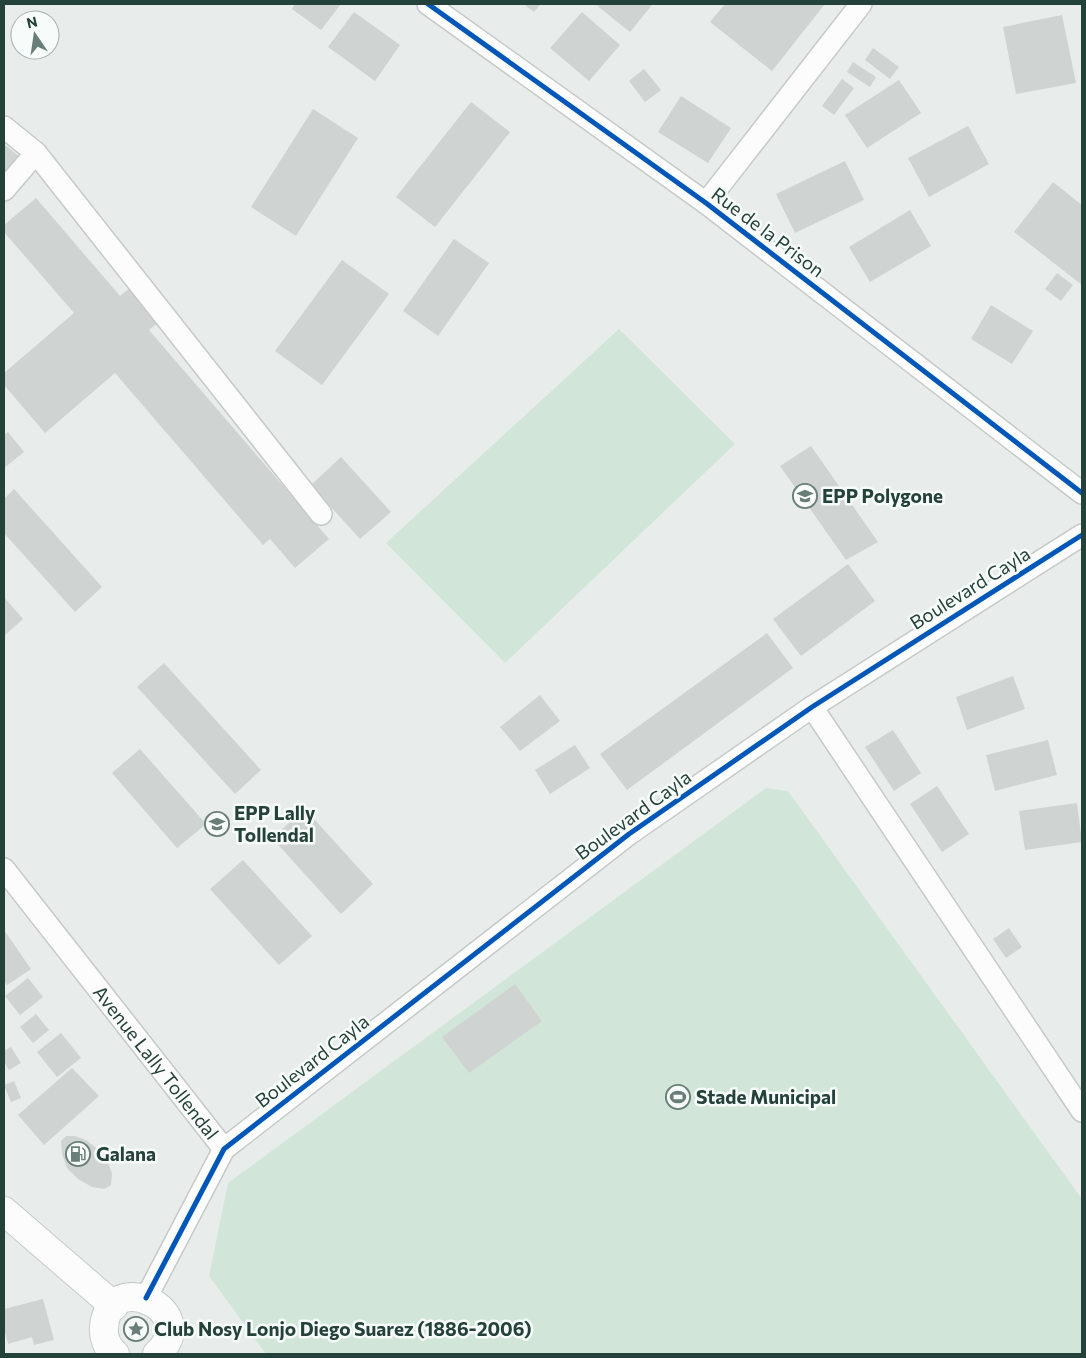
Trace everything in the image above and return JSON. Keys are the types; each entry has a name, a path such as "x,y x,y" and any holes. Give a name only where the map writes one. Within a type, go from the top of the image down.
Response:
{"main road":[{"path":"4,1211 114,1306"},
{"path":"115,1354 106,1342 103,1332 104,1321 114,1306 125,1299 136,1297 146,1298 156,1303 168,1321 169,1331 160,1353"}],"street":[{"name":"Rue de la Prison","path":"428,4 706,203 1082,493"},
{"path":"706,203 861,4"},
{"path":"4,128 36,153 321,514"},
{"path":"4,190 36,153"},
{"name":"Boulevard Cayla","path":"224,1149 629,834 812,707 1082,535"},
{"path":"812,707 1082,1111"},
{"name":"Avenue Lally Tollendal","path":"4,868 224,1149 146,1298"}],"green space":[{"path":"619,329 735,444 505,663 386,543"},
{"name":"Stade Municipal","path":"766,788 788,791 1082,1199 1082,1354 266,1354 209,1276 228,1183"}],"building":[{"path":"295,4 341,4 321,30 292,9"},
{"path":"523,4 541,4 534,12"},
{"path":"595,4 650,4 652,5 630,32"},
{"path":"725,4 825,4 772,71 710,22"},
{"path":"354,12 400,45 375,81 328,47"},
{"path":"582,12 620,45 589,81 550,48"},
{"path":"1062,15 1076,83 1016,94 1003,27"},
{"path":"873,48 899,67 890,79 865,60"},
{"path":"853,62 876,77 870,87 847,72"},
{"path":"644,69 661,90 645,102 629,81"},
{"path":"842,79 854,88 834,115 822,106"},
{"path":"899,80 921,113 867,148 845,115"},
{"path":"681,96 731,128 708,163 658,132"},
{"path":"471,102 510,132 435,227 396,197"},
{"path":"313,109 358,138 296,236 251,207"},
{"path":"968,126 989,164 929,197 908,158"},
{"path":"4,144 20,157 4,178"},
{"path":"845,161 864,200 795,233 776,194"},
{"path":"1053,182 1082,205 1082,285 1014,232"},
{"path":"36,198 120,296 131,287 160,321 149,330 329,539 295,568 270,539 263,545 115,373 45,433 4,385 4,373 74,313 4,232 4,225"},
{"path":"910,210 931,246 870,282 849,247"},
{"path":"454,239 489,263 438,336 403,311"},
{"path":"342,260 389,294 322,385 275,351"},
{"path":"1057,273 1073,285 1061,301 1045,289"},
{"path":"991,305 1033,331 1012,364 971,339"},
{"path":"8,432 24,452 4,468 4,435"},
{"path":"811,446 878,542 846,560 780,466"},
{"path":"341,457 391,512 360,539 311,485"},
{"path":"14,489 102,587 75,612 4,533 4,499"},
{"path":"848,564 875,601 801,656 773,619"},
{"path":"4,597 23,619 4,636"},
{"path":"767,633 793,668 627,790 600,754"},
{"path":"164,663 261,770 235,794 137,687"},
{"path":"1013,676 1025,709 967,730 956,697"},
{"path":"540,695 560,721 520,751 500,727"},
{"path":"893,730 921,773 894,791 865,747"},
{"path":"1048,740 1057,775 995,791 986,755"},
{"path":"575,745 590,768 550,794 535,770"},
{"path":"140,749 206,824 177,848 112,773"},
{"path":"937,786 969,834 942,852 910,804"},
{"path":"1077,803 1082,842 1025,850 1019,811"},
{"path":"305,809 373,884 341,914 272,838"},
{"path":"243,860 312,936 279,965 210,889"},
{"path":"1009,928 1022,947 1006,958 993,939"},
{"path":"4,930 31,969 7,985 4,981"},
{"path":"28,978 43,997 20,1015 5,996"},
{"path":"515,984 542,1021 469,1073 442,1037"},
{"path":"36,1014 49,1030 33,1043 20,1027"},
{"path":"61,1033 81,1058 57,1077 37,1052"},
{"path":"11,1047 21,1063 9,1070 4,1062 4,1051"},
{"path":"72,1068 99,1096 44,1145 18,1115"},
{"path":"14,1081 21,1098 11,1102 4,1085"},
{"path":"66,1136 75,1136 86,1140 99,1150 108,1162 112,1174 111,1185 104,1189 92,1187 78,1179 67,1168 62,1154 61,1141"},
{"path":"43,1299 54,1340 34,1345 32,1337 8,1344 4,1328 4,1309"}],"cycle path":[{"path":"428,4 706,203 1082,493"},
{"path":"146,1298 224,1149 629,834 812,707 1082,535"}],"place":[{"name":"EPP Polygone","path":"805,496"},
{"name":"EPP Lally Tollendal","path":"217,824"},
{"name":"Stade Municipal","path":"678,1097"},
{"name":"Galana","path":"78,1154"},
{"name":"Club Nosy Lonjo Diego Suarez (1886-2006)","path":"136,1329"}]}
